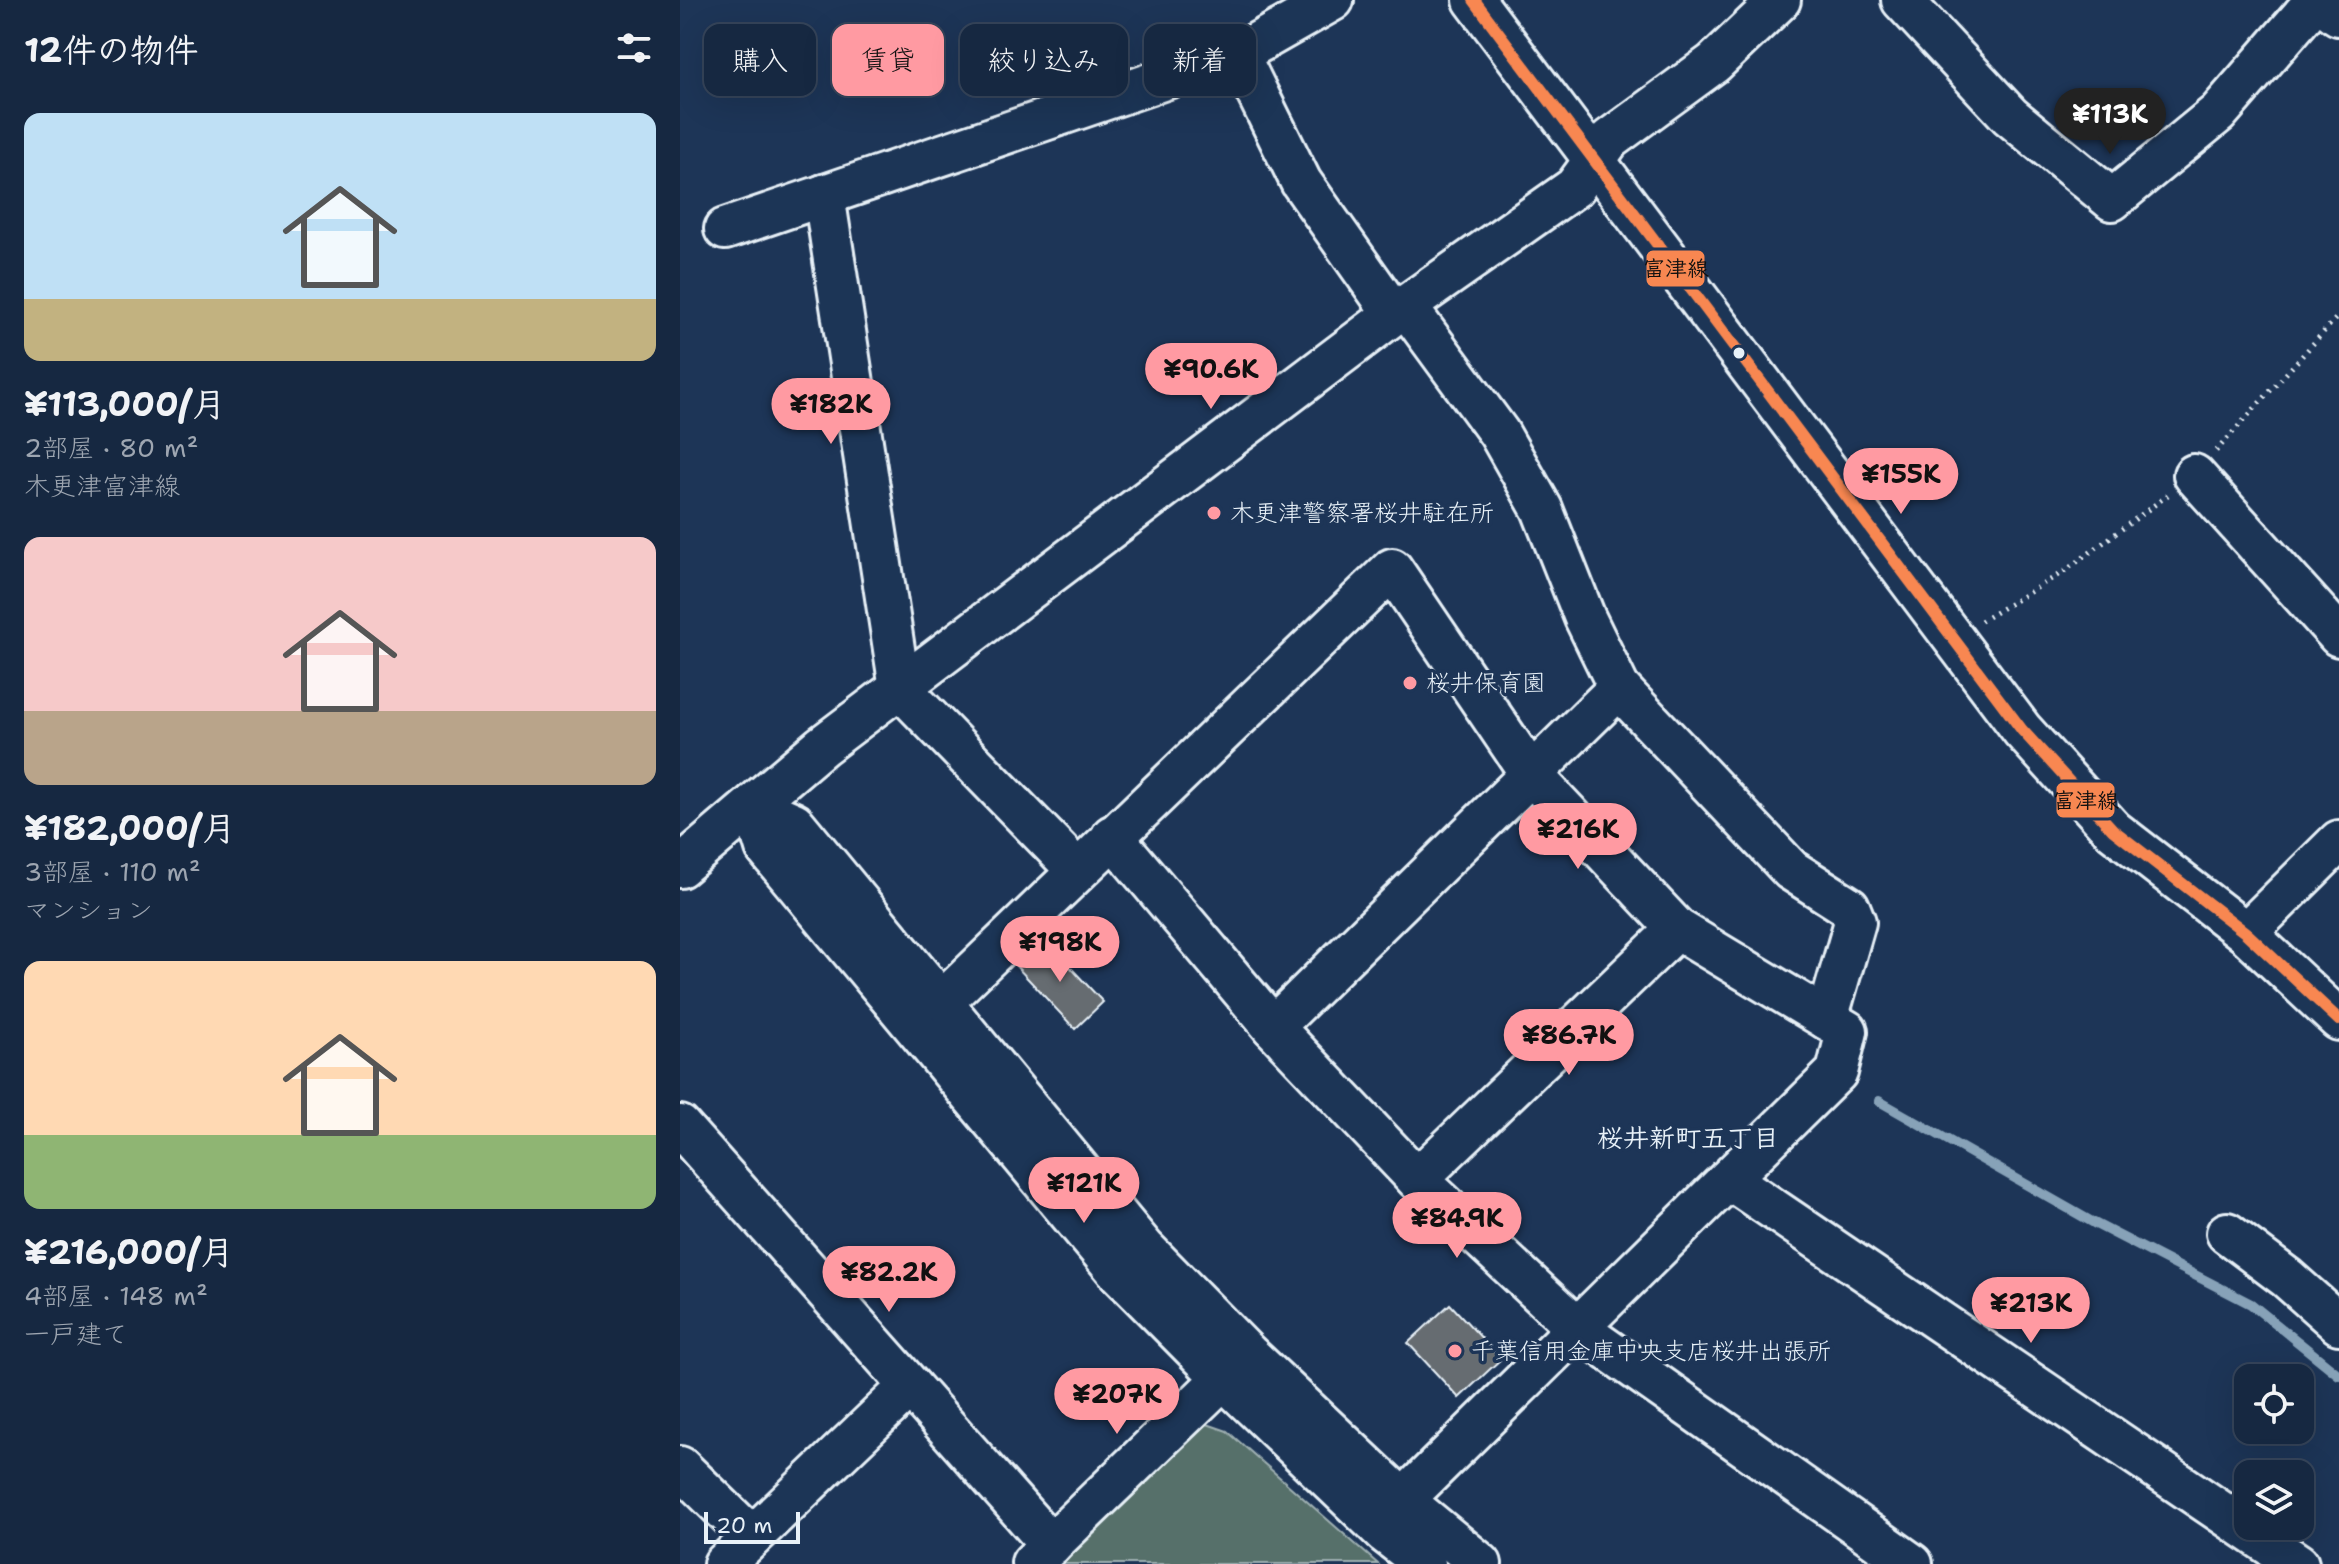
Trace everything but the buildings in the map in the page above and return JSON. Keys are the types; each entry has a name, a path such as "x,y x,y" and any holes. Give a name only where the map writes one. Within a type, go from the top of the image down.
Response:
{"main road":[{"path":"2319,0 2339,13"}],"street":[{"path":"1256,44 1333,0"},
{"path":"1474,0 2022,730 2113,830 2246,933 2339,1020"},
{"path":"680,867 822,746 1400,310 1575,187 1610,139 1714,63 1780,0"},
{"path":"1902,0 2010,116 2112,200 2218,113 2319,0"},
{"path":"725,229 1144,86"},
{"path":"1256,91 1301,182 1499,433 1542,509 1585,618 1619,688 1791,870 1849,907 1855,922 1827,1019"},
{"path":"824,195 900,688 1077,870"},
{"path":"2194,475 2339,636"},
{"path":"943,1001 1392,569 1530,773 1677,929 1847,1031 1837,1072 1403,1500"},
{"path":"1273,1027 1619,688"},
{"path":"753,805 794,823 943,1001 1236,1366 1385,1533 1425,1564"},
{"path":"753,805 766,848 1119,1273 1481,1564"},
{"path":"1112,836 1273,1027 1417,1179 1577,1328 1912,1564"},
{"path":"2246,933 2339,841"},
{"path":"1417,1179 1677,929"},
{"path":"680,1126 910,1386 1041,1554 1236,1366"},
{"path":"1729,1179 2298,1564"},
{"path":"2227,1233 2287,1278 2339,1324"},
{"path":"680,1467 738,1551 910,1386"}],"green space":[{"path":"1207,1424 1227,1431 1378,1564 1054,1564"}],"waterway":[{"path":"1879,1101 2094,1223 2251,1304 2339,1375"}],"transit line":[{"name":"富津線","path":"1474,0 2022,730 2113,830 2246,933 2339,1020"}],"place":[{"name":"木更津警察署桜井駐在所","path":"1214,513"},
{"name":"桜井保育園","path":"1410,683"},
{"name":"千葉信用金庫中央支店桜井出張所","path":"1455,1351"}],"district":[{"name":"桜井新町五丁目","path":"1688,1137"}]}
